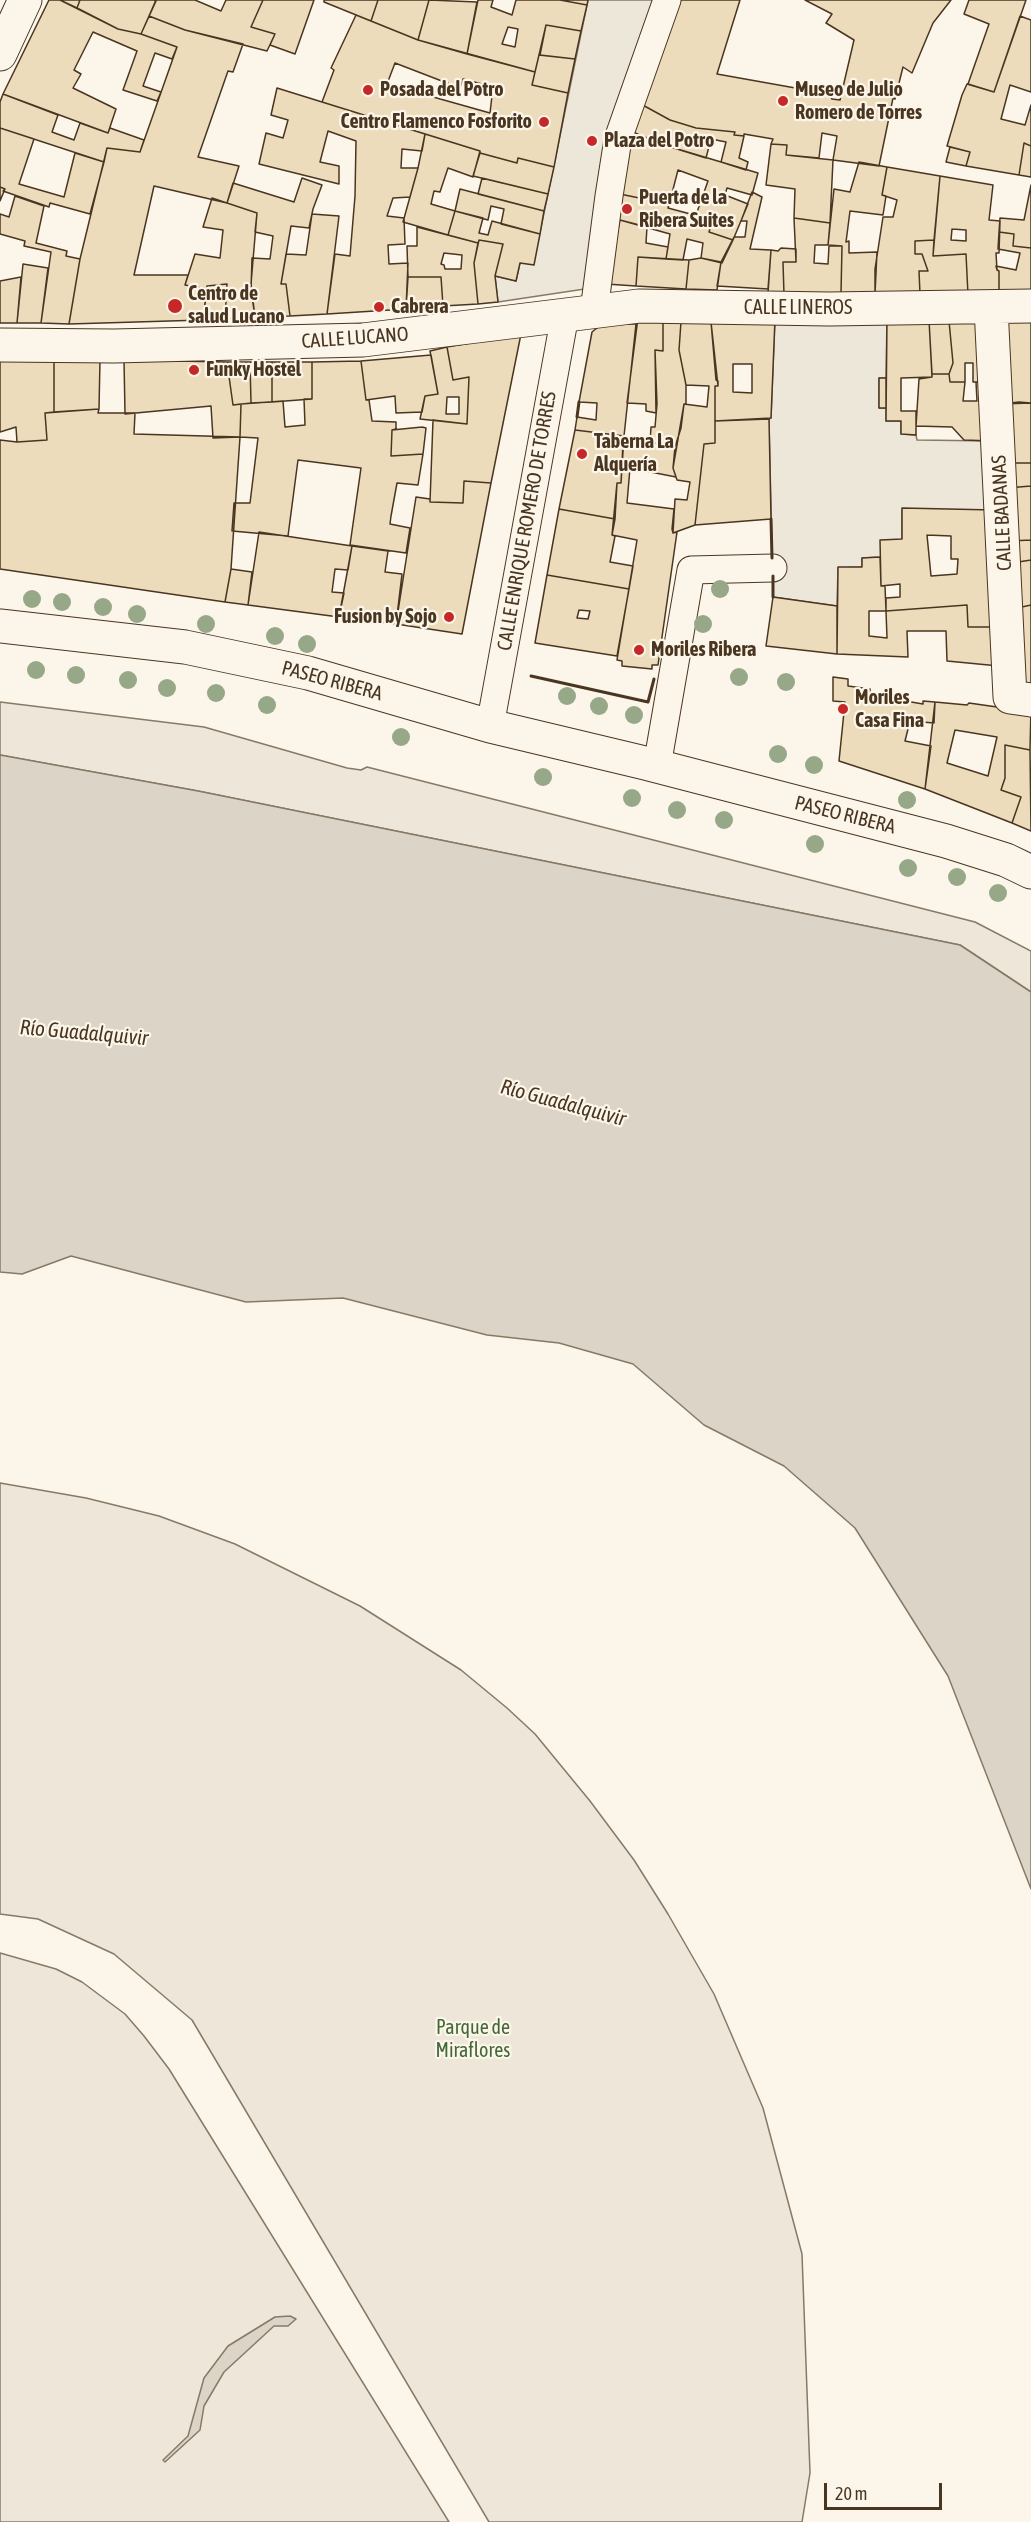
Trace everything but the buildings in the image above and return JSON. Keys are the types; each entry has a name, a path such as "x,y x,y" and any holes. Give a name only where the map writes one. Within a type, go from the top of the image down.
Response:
{"street":[{"path":"0,54 26,0"},
{"path":"580,313 609,196 618,139 667,0"},
{"name":"CALLE LINEROS","path":"580,313 639,306 819,309 1031,306"},
{"name":"CALLE BADANAS","path":"992,307 1010,697 1031,700"},
{"name":"CALLE LUCANO","path":"0,345 114,346 363,340 580,313"},
{"name":"CALLE ENRIQUE ROMERO DE TORRES","path":"490,726 580,313"},
{"path":"657,766 691,570 773,568"},
{"name":"PASEO RIBERA","path":"0,626 185,647 308,672 490,726 657,766 946,841 1006,860 1031,872"}],"green space":[{"path":"0,702 204,727 347,768 361,770 367,767 975,922 1031,951 1031,992 960,945 198,791 0,755"},
{"name":"Parque de Miraflores","path":"0,1483 86,1498 159,1516 235,1544 360,1606 461,1670 507,1708 535,1734 590,1801 634,1860 714,1994 763,2108 802,2254 810,2473 802,2522 489,2522 192,2020 114,1954 38,1919 0,1914"},
{"path":"0,1953 56,1969 82,1982 125,2014 144,2036 169,2069 449,2522 0,2522"}],"shaded area":[{"name":"Plaza del Potro","path":"588,0 679,0 598,287 498,302 495,276 516,281 520,263 538,242"},
{"path":"887,318 886,378 879,378 879,408 886,408 886,421 901,421 901,434 916,435 917,440 992,441 994,510 902,510 902,539 881,557 862,558 862,567 838,568 837,606 773,597 769,419 771,418 775,319"}],"water":[{"name":"Río Guadalquivir","path":"0,755 198,791 960,945 1031,992 1031,1889 948,1676 855,1528 784,1466 704,1425 633,1364 559,1343 487,1335 343,1298 246,1302 71,1256 22,1274 0,1272"},
{"path":"290,2316 296,2319 288,2326 274,2326 224,2372 204,2406 200,2430 165,2462 163,2460 188,2436 204,2378 228,2346 275,2317"}],"wall":[{"path":"577,417 579,402"},
{"path":"771,519 772,558"},
{"path":"773,576 773,597"},
{"path":"531,676 648,702 654,679"}],"place":[{"name":"Posada del Potro","path":"368,90"},
{"name":"Museo de Julio Romero de Torres","path":"783,101"},
{"name":"Centro Flamenco Fosforito","path":"544,122"},
{"name":"Plaza del Potro","path":"592,141"},
{"name":"Puerta de la Ribera Suites","path":"627,209"},
{"name":"Centro de salud Lucano","path":"175,306"},
{"name":"Cabrera","path":"379,307"},
{"name":"Funky Hostel","path":"194,370"},
{"name":"Taberna La Alquería","path":"582,454"},
{"name":"Fusion by Sojo","path":"449,617"},
{"name":"Moriles Ribera","path":"639,650"},
{"name":"Moriles Casa Fina","path":"843,709"}]}
